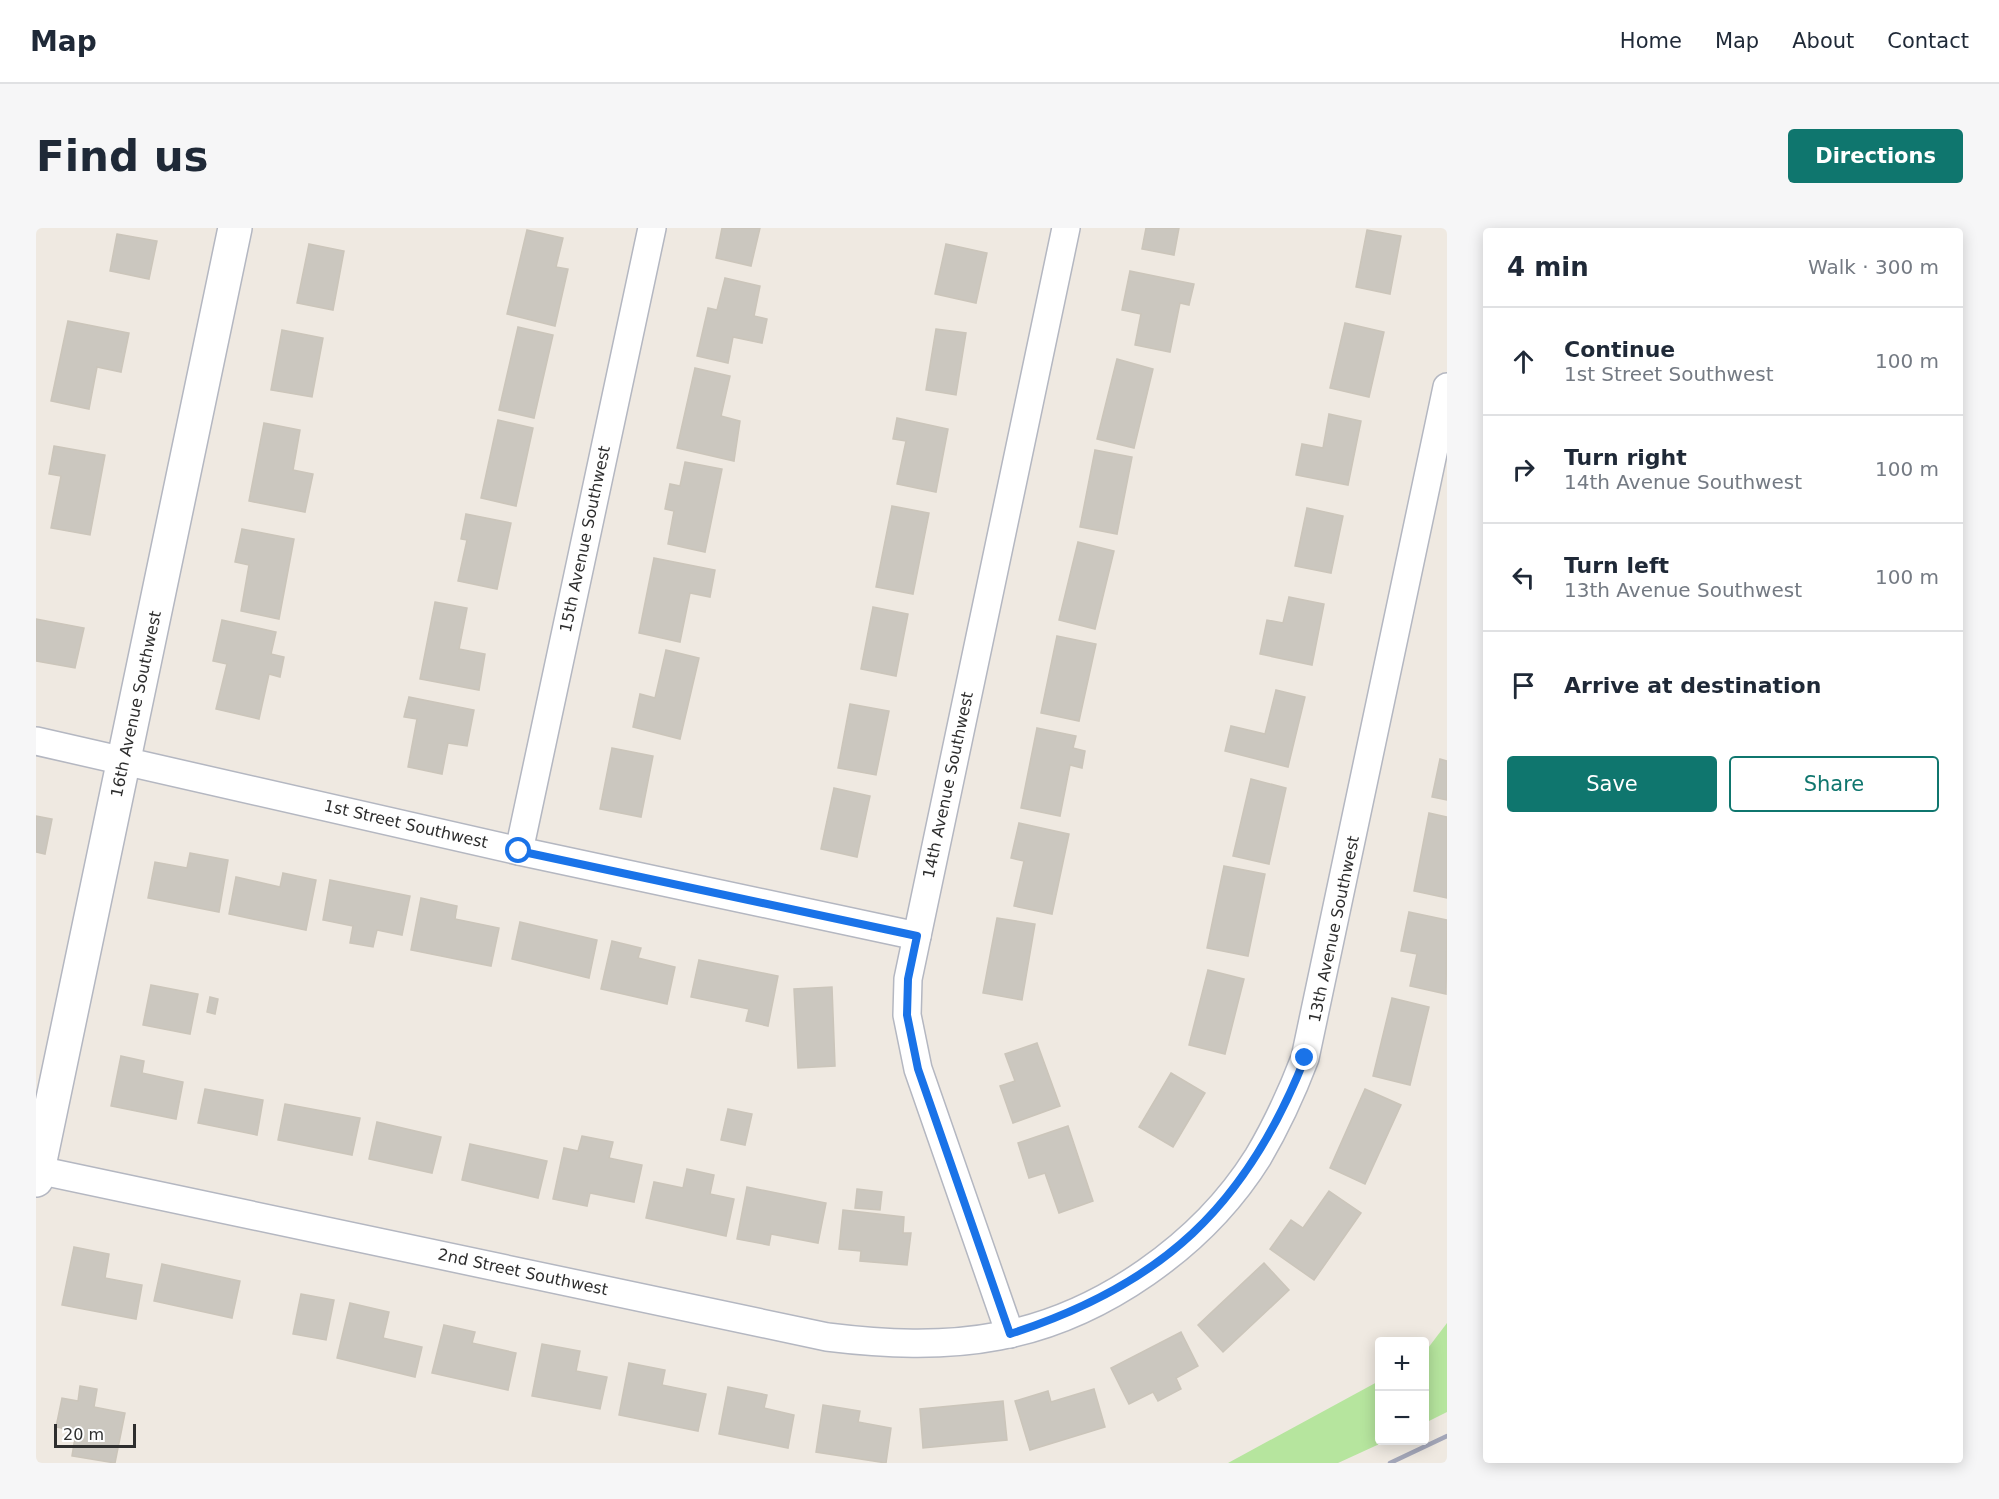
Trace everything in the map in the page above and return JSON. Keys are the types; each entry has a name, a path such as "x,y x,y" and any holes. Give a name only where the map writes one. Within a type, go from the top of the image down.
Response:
{"street":[{"name":"16th Avenue Southwest","path":"37,1175 235,228"},
{"name":"15th Avenue Southwest","path":"519,851 652,228"},
{"name":"14th Avenue Southwest","path":"1010,1334 918,1069 907,1015 908,979 1066,228"},
{"name":"13th Avenue Southwest","path":"1010,1334 1058,1318 1103,1298 1146,1272 1193,1234 1227,1197 1257,1158 1287,1105 1305,1058 1315,1022 1447,387"},
{"name":"1st Street Southwest","path":"36,741 519,851 917,936"},
{"name":"2nd Street Southwest","path":"37,1175 827,1337 877,1343 937,1343 1010,1334"}],"green space":[{"path":"1447,1323 1447,1412 1429,1421 1429,1391 1429,1347"},
{"path":"1375,1383 1375,1445 1377,1445 1338,1463 1228,1463"}],"building":[{"path":"722,228 760,228 751,266 716,258"},
{"path":"1146,228 1179,228 1174,255 1142,249"},
{"path":"527,230 563,238 556,267 568,269 555,326 507,314"},
{"path":"1367,230 1401,236 1390,294 1356,287"},
{"path":"117,234 157,241 149,279 110,271"},
{"path":"309,244 344,251 333,310 297,303"},
{"path":"946,244 987,253 976,303 935,294"},
{"path":"1130,271 1194,284 1189,305 1180,303 1170,352 1135,345 1141,314 1122,310"},
{"path":"725,278 760,286 754,316 767,319 762,343 733,337 728,363 697,356 708,308 717,310"},
{"path":"68,321 129,333 121,372 97,367 89,409 51,401"},
{"path":"1345,323 1384,332 1369,397 1330,388"},
{"path":"518,327 553,335 534,418 499,410"},
{"path":"936,329 966,333 956,395 926,390"},
{"path":"282,330 323,338 312,397 271,390"},
{"path":"1117,359 1153,369 1134,448 1097,439"},
{"path":"695,368 730,376 721,416 740,421 734,461 677,448"},
{"path":"1329,414 1361,421 1348,485 1296,475 1302,444 1323,448"},
{"path":"897,418 948,429 936,492 897,484 906,441 893,439"},
{"path":"498,420 533,428 516,506 481,498"},
{"path":"264,423 300,430 293,470 313,474 305,512 249,501"},
{"path":"54,446 105,455 90,535 51,528 61,476 49,474"},
{"path":"1095,450 1132,457 1117,534 1080,527"},
{"path":"685,462 722,469 705,552 668,544 674,511 665,509 670,484 680,486"},
{"path":"892,506 929,513 913,594 876,587"},
{"path":"1307,508 1343,516 1331,573 1295,566"},
{"path":"466,514 511,523 497,589 458,581 467,540 461,539"},
{"path":"242,529 294,539 279,619 241,611 249,565 235,562"},
{"path":"1078,542 1114,551 1095,629 1059,620"},
{"path":"654,558 715,570 710,597 690,593 680,642 639,633"},
{"path":"1289,597 1324,604 1312,665 1260,654 1267,620 1283,623"},
{"path":"435,602 467,608 459,649 485,654 479,690 420,679"},
{"path":"873,607 908,614 896,676 861,669"},
{"path":"36,619 84,628 75,668 36,661"},
{"path":"222,620 276,632 271,654 284,657 280,677 269,674 259,719 216,709 227,664 213,661"},
{"path":"1057,636 1096,644 1079,721 1041,713"},
{"path":"666,650 699,658 680,739 633,727 640,694 655,698"},
{"path":"1276,690 1305,697 1288,767 1225,751 1231,726 1265,734"},
{"path":"409,697 474,710 467,746 448,743 442,774 408,767 417,719 404,717"},
{"path":"850,704 889,711 876,775 838,768"},
{"path":"1037,728 1076,736 1073,748 1085,751 1082,768 1070,765 1060,816 1021,808"},
{"path":"612,748 653,756 641,817 600,809"},
{"path":"1440,759 1447,761 1447,800 1432,797"},
{"path":"1251,779 1286,788 1269,864 1233,856"},
{"path":"834,788 870,796 857,857 821,849"},
{"path":"1429,813 1447,817 1447,898 1414,891"},
{"path":"36,816 52,819 45,854 36,852"},
{"path":"1019,823 1069,834 1052,914 1014,906 1024,861 1011,858"},
{"path":"190,853 228,860 219,912 148,898 155,862 187,868"},
{"path":"1224,866 1265,874 1248,956 1207,948"},
{"path":"283,873 316,880 306,930 229,914 236,877 280,887"},
{"path":"330,880 410,896 402,935 377,930 373,947 350,943 353,926 323,920"},
{"path":"421,898 457,906 455,919 499,928 491,966 411,950"},
{"path":"1409,912 1447,920 1446,994 1410,986 1417,954 1401,951"},
{"path":"997,918 1035,924 1022,1000 983,993"},
{"path":"520,922 597,940 589,978 512,959"},
{"path":"612,941 641,948 638,958 675,967 667,1004 601,989"},
{"path":"699,960 778,976 768,1026 746,1021 749,1009 691,997"},
{"path":"1208,970 1244,979 1225,1054 1189,1045"},
{"path":"151,985 198,994 190,1034 143,1025"},
{"path":"832,987 835,1066 798,1068 794,989"},
{"path":"210,997 218,999 215,1014 207,1012"},
{"path":"1392,998 1429,1007 1410,1085 1373,1076"},
{"path":"1037,1043 1060,1106 1013,1123 1000,1086 1015,1081 1005,1054"},
{"path":"121,1056 144,1061 142,1073 183,1082 176,1119 111,1106"},
{"path":"1171,1073 1205,1093 1173,1147 1139,1127"},
{"path":"205,1089 263,1100 257,1135 198,1123"},
{"path":"1365,1089 1401,1105 1365,1184 1330,1168"},
{"path":"285,1104 360,1118 352,1155 278,1140"},
{"path":"728,1109 752,1114 745,1145 721,1140"},
{"path":"377,1122 441,1137 432,1173 369,1159"},
{"path":"1068,1126 1093,1201 1059,1213 1045,1173 1029,1178 1018,1143"},
{"path":"582,1136 613,1142 609,1158 642,1165 634,1202 590,1193 587,1206 553,1199 564,1148 578,1151"},
{"path":"470,1144 547,1161 538,1198 462,1180"},
{"path":"687,1169 714,1175 710,1194 734,1199 726,1236 646,1218 654,1182 683,1188"},
{"path":"747,1187 826,1203 818,1243 771,1234 769,1245 737,1239"},
{"path":"857,1189 882,1192 880,1210 855,1208"},
{"path":"1329,1191 1361,1213 1314,1280 1270,1249 1291,1220 1303,1228"},
{"path":"843,1210 904,1217 903,1233 911,1233 907,1265 860,1261 861,1251 839,1249"},
{"path":"74,1247 109,1254 105,1278 142,1285 136,1319 62,1305"},
{"path":"1264,1263 1289,1290 1223,1352 1198,1325"},
{"path":"162,1264 240,1281 232,1318 154,1301"},
{"path":"301,1294 334,1300 326,1340 293,1334"},
{"path":"350,1303 389,1312 383,1338 422,1347 415,1377 337,1358"},
{"path":"444,1325 475,1332 472,1343 516,1353 508,1390 432,1373"},
{"path":"1181,1332 1198,1366 1176,1378 1181,1389 1158,1401 1153,1392 1129,1404 1111,1368"},
{"path":"542,1344 580,1351 576,1371 607,1377 600,1409 532,1396"},
{"path":"629,1363 665,1370 662,1385 706,1394 698,1431 619,1415"},
{"path":"80,1386 97,1389 94,1407 125,1413 115,1463 72,1456 76,1431 56,1427 62,1398 78,1401"},
{"path":"728,1387 767,1395 764,1408 794,1415 788,1448 719,1434"},
{"path":"1094,1389 1105,1427 1030,1450 1015,1401 1048,1391 1051,1402"},
{"path":"1003,1401 1007,1440 923,1448 920,1409"},
{"path":"823,1405 860,1411 858,1422 891,1428 886,1463 816,1452"}],"railway":[{"path":"1390,1463 1447,1436"}],"route":[{"path":"519,851 917,936 908,979 907,1015 918,1069 1010,1334 1058,1318 1103,1298 1146,1272 1193,1234 1227,1197 1257,1158 1287,1105 1305,1058"}]}
